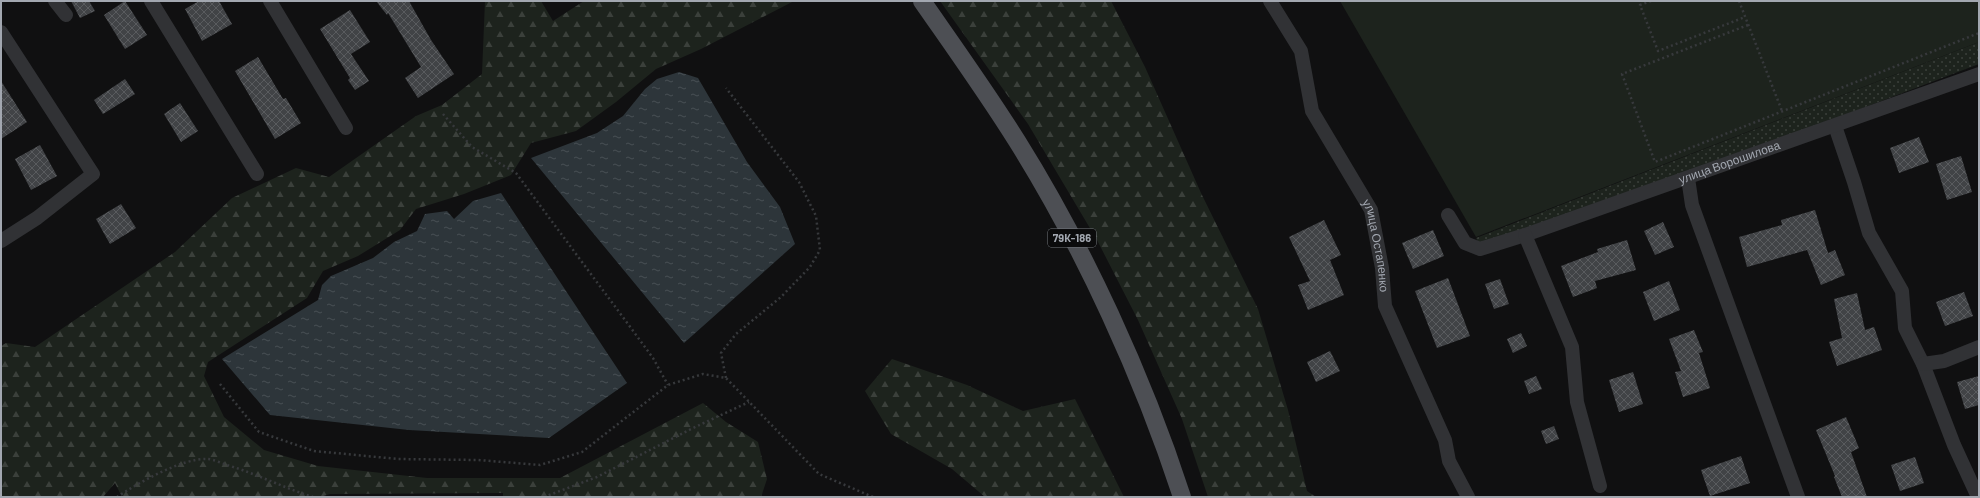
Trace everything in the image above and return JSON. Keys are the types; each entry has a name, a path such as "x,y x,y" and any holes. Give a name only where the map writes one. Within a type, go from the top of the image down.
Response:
{"main road":[{"name":"79К-186","path":"922,1 1017,142 1072,239 1125,347 1172,467 1182,497"}],"street":[{"path":"55,1 66,15"},
{"path":"151,1 257,174"},
{"path":"270,1 346,128"},
{"name":"улица Остапенко","path":"1270,1 1301,51 1312,111 1371,210 1382,268 1385,306 1445,440 1449,461 1468,497"},
{"path":"1,33 93,174 38,218 1,241"},
{"name":"улица Ворошилова","path":"1448,215 1465,243 1480,249 1525,235 1688,178 1979,74"},
{"path":"1835,126 1869,233 1902,291 1905,328 1923,364 1954,445 1978,497"},
{"path":"1688,178 1692,205 1798,497"},
{"path":"1525,235 1572,347 1577,402 1600,486"},
{"path":"1923,364 1944,361 1979,347"}],"path":[{"path":"1651,1 1640,5 1658,51 1745,17"},
{"path":"1739,1 1782,111"},
{"path":"1748,25 1622,74 1655,162 1979,33"},
{"path":"726,88 799,182 816,216 820,250 810,267 781,297 736,334 721,353 726,378 819,474 873,497"},
{"path":"443,114 472,147 516,173 520,181 653,358 668,385"},
{"path":"220,384 259,432 314,451 398,459 478,460 540,465 582,452 668,385 703,374 726,378"},
{"path":"544,497 598,477 693,428 749,402"},
{"path":"117,497 132,487 180,464 207,459 251,473 289,490 314,497"}],"green space":[{"path":"485,1 541,1 553,21 584,1 794,1 701,49 656,69 616,102 576,131 531,143 511,175 464,194 416,209 400,230 358,256 323,271 307,298 208,362 204,376 224,417 264,450 318,466 427,478 560,478 703,403 726,422 758,442 767,479 761,497 503,497 503,493 330,494 320,497 122,497 115,483 103,497 1,497 1,346 6,343 35,347 175,252 232,198 296,168 329,177 416,116 442,105 482,74"},
{"path":"940,1 1111,1 1145,67 1201,193 1258,309 1288,410 1307,491 1316,497 1208,497 1182,419 1138,320 1097,240 1028,124"},
{"path":"1340,1 1979,1 1979,42 1476,237"},
{"path":"1979,42 1979,64 1620,200 1480,248 1476,238"},
{"path":"892,359 967,385 1023,411 1075,399 1124,497 985,497 952,469 891,434 865,391"}],"water":[{"path":"679,72 698,78 747,162 780,207 795,244 684,343 531,158 597,133 623,116 645,89 657,79"},
{"path":"501,193 627,383 549,438 409,430 270,415 222,359 318,300 322,285 331,276 373,258 394,242 417,231 425,214 447,211 454,219 473,201"}],"building":[{"path":"71,1 89,1 95,11 80,18"},
{"path":"125,1 147,35 125,49 104,15"},
{"path":"199,1 219,1 232,24 202,41 185,9"},
{"path":"376,1 409,1 431,40 454,74 418,98 405,78 421,67 388,13 387,15"},
{"path":"350,10 370,42 351,54 369,81 355,90 348,80 350,78 320,29"},
{"path":"258,57 283,99 286,98 301,123 275,139 235,71"},
{"path":"125,79 135,94 103,114 94,100"},
{"path":"1,81 27,122 1,139"},
{"path":"180,103 198,131 181,142 164,114"},
{"path":"1919,137 1929,162 1899,173 1890,148"},
{"path":"40,145 57,176 31,190 15,159"},
{"path":"1961,156 1972,192 1947,200 1936,164"},
{"path":"121,204 136,228 110,244 96,219"},
{"path":"1815,210 1828,253 1835,250 1845,275 1821,285 1807,250 1747,267 1739,237 1782,225 1781,220"},
{"path":"1324,220 1341,255 1330,260 1344,295 1308,310 1298,285 1310,281 1289,237"},
{"path":"1663,222 1674,247 1655,255 1644,231"},
{"path":"1433,230 1444,256 1413,269 1402,243"},
{"path":"1627,240 1636,270 1595,281 1597,288 1573,297 1561,266 1598,252 1597,249"},
{"path":"1448,278 1470,336 1437,348 1415,291"},
{"path":"1500,279 1509,304 1494,309 1485,284"},
{"path":"1669,281 1680,310 1654,321 1643,292"},
{"path":"1964,292 1973,316 1945,326 1936,302"},
{"path":"1857,293 1865,330 1874,327 1882,350 1837,366 1829,342 1842,338 1834,299"},
{"path":"1694,330 1703,352 1699,353 1710,388 1683,397 1675,372 1681,371 1669,339"},
{"path":"1521,333 1527,346 1513,353 1507,339"},
{"path":"1330,351 1340,371 1316,382 1307,362"},
{"path":"1633,372 1643,404 1619,412 1609,380"},
{"path":"1536,376 1542,389 1529,394 1524,381"},
{"path":"1979,376 1979,405 1965,409 1957,382"},
{"path":"1846,417 1859,448 1851,452 1867,497 1842,497 1816,430"},
{"path":"1554,426 1559,439 1546,444 1541,431"},
{"path":"1741,456 1750,483 1710,496 1701,470"},
{"path":"1915,457 1924,483 1900,491 1891,465"}]}
